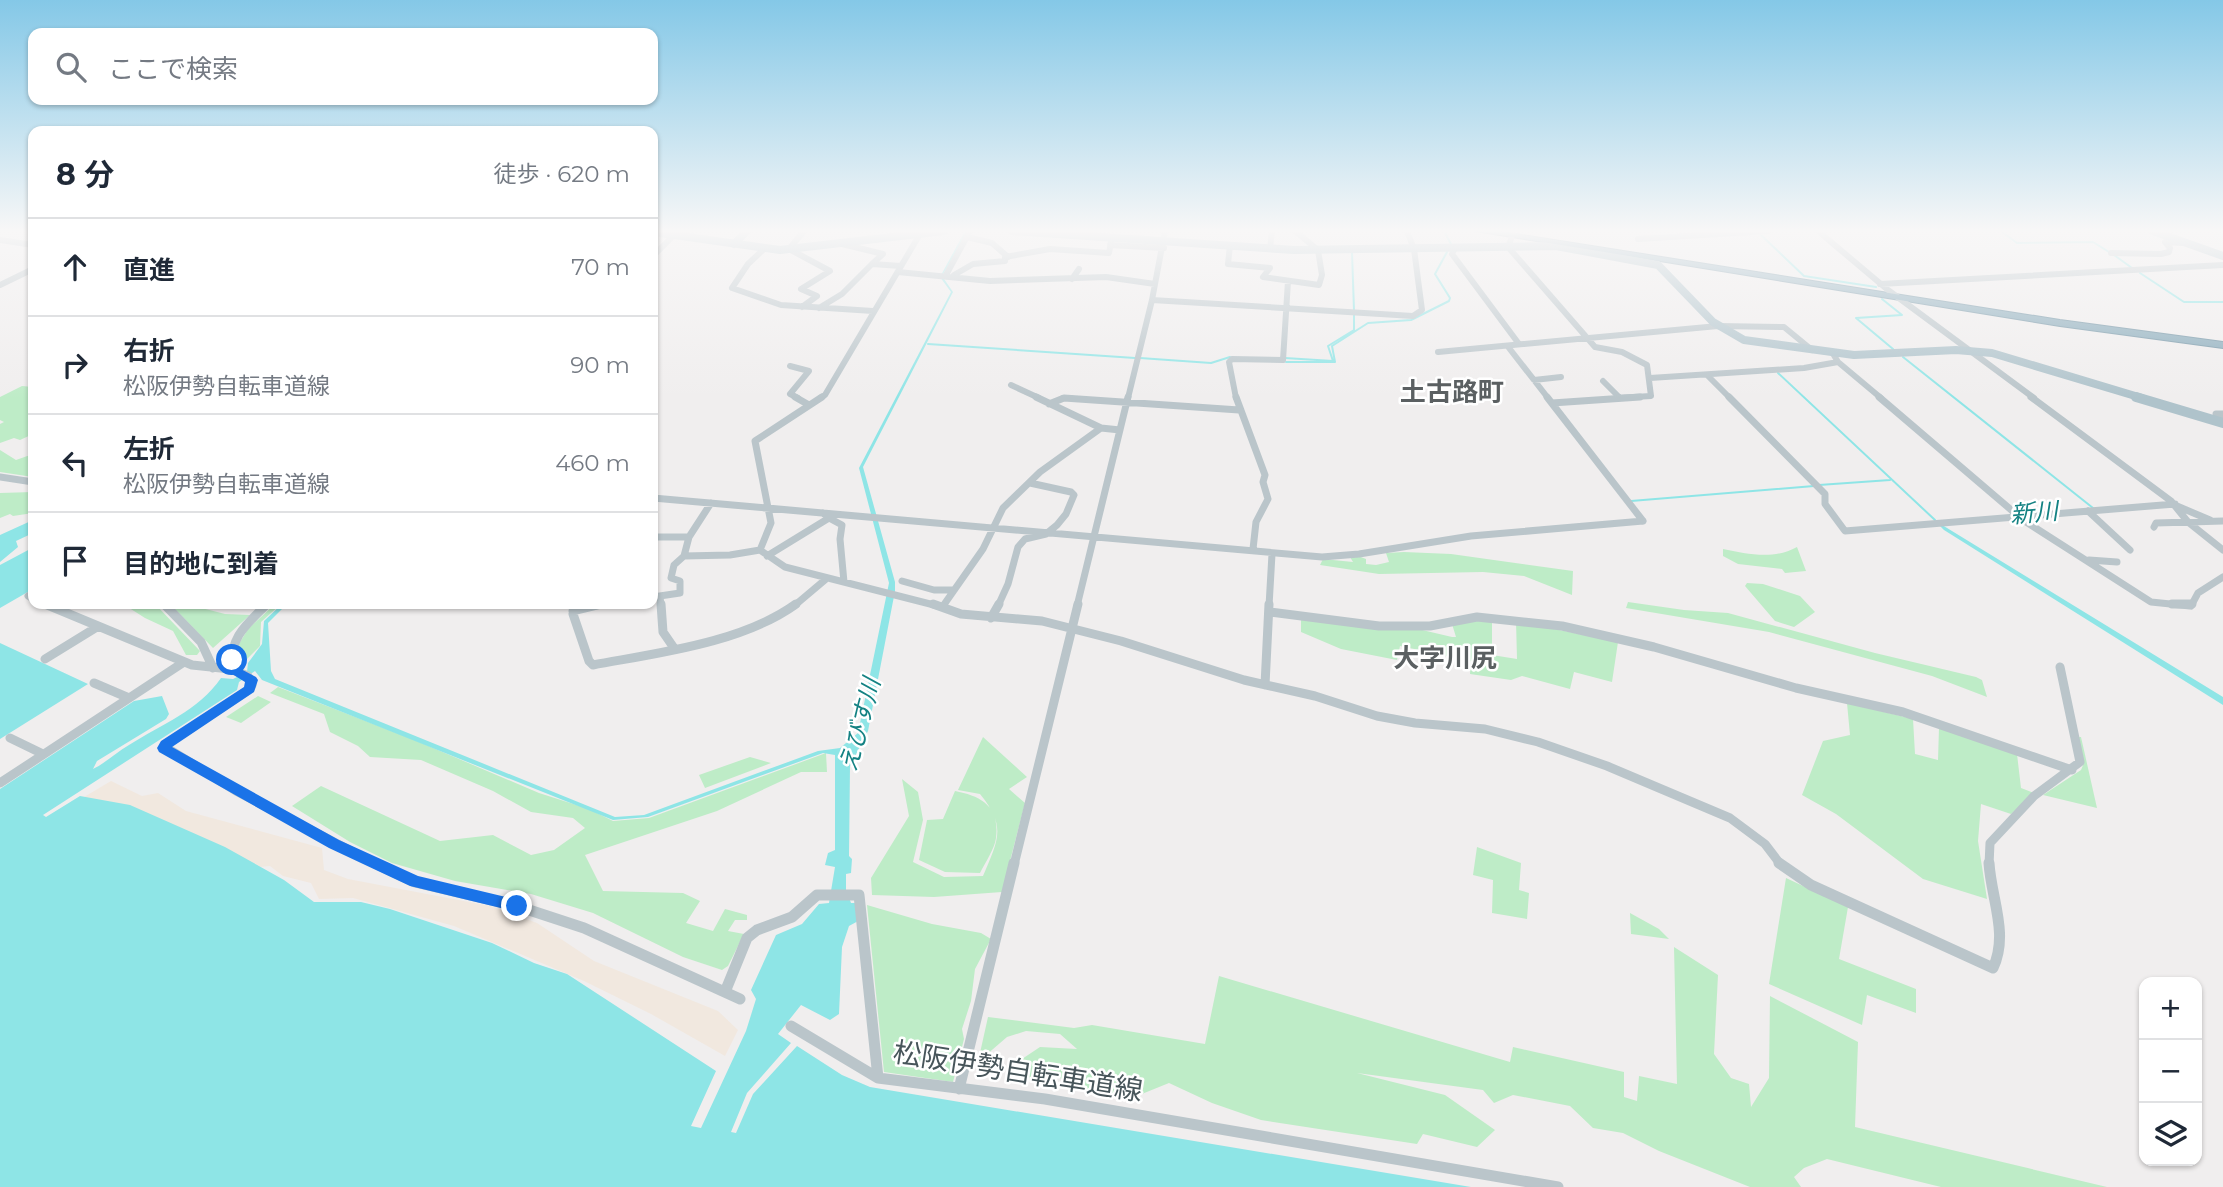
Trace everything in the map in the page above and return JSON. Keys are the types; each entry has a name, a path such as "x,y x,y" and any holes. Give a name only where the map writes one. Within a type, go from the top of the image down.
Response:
{"highway":[{"path":"1836,286 2223,344"}],"main road":[{"path":"1680,286 1718,326 1744,340 1858,355 1968,350 1999,354 2223,421"}],"street":[{"path":"733,286 781,305 873,311"},
{"path":"802,307 817,296 801,289 805,286"},
{"path":"819,308 850,286"},
{"path":"763,553 770,529 769,508 755,441 826,394 888,286"},
{"path":"959,1089 1155,286"},
{"path":"1253,549 1256,522 1268,499 1265,475 1248,436 1248,424 1239,410 1230,361 1283,358 1289,286"},
{"path":"1152,300 1411,317 1422,310 1419,286"},
{"path":"1474,286 1519,344"},
{"path":"1542,286 1595,347 1613,348 1641,360 1647,365 1650,379 1651,396 1552,403"},
{"path":"1883,286 2176,505 2213,522"},
{"path":"1438,352 1509,348 1519,344 1718,326 1784,327 1812,349"},
{"path":"658,498 826,515 879,517 1253,549 1272,554 1337,556 1471,536 1643,522 1509,348"},
{"path":"1832,352 1838,362 2017,515 2151,602 2191,606 2198,593 2223,577"},
{"path":"1650,379 1838,362"},
{"path":"790,366 809,371 790,394 809,405"},
{"path":"1707,374 1827,497 1825,504 1845,531 2017,515 2176,505"},
{"path":"1534,380 1561,377"},
{"path":"1603,381 1620,398"},
{"path":"1011,385 1101,428 1120,430"},
{"path":"1049,404 1064,398 1239,410"},
{"path":"2200,416 2220,414 2223,421"},
{"path":"943,606 983,550 1003,508 1055,460 1101,428"},
{"path":"0,477 28,481"},
{"path":"991,618 1002,599 1010,579 1013,556 1022,541 1026,537 1051,532 1070,508 1074,495 1071,492 1030,483"},
{"path":"658,597 680,593 680,582 670,578 674,565 684,555 689,537 711,503"},
{"path":"2176,505 2188,522 2223,550"},
{"path":"2088,511 2130,550"},
{"path":"684,555 763,553 809,533 826,515"},
{"path":"826,515 842,525 840,532 844,582"},
{"path":"2154,527 2156,523 2223,521"},
{"path":"658,537 689,537"},
{"path":"763,553 785,567 943,606 961,614 1042,621 1398,721 1509,734 1607,766 1730,818 1751,831 1765,844 1783,869 1793,875 1993,968 1997,961 1999,930 1988,847 2034,796 2081,762 2060,667"},
{"path":"1265,685 1272,554"},
{"path":"2086,560 2117,562"},
{"path":"576,609 589,661 593,665 662,653 738,634 766,623 800,603 826,579"},
{"path":"902,582 934,590 954,590"},
{"path":"658,607 663,632 674,648"},
{"path":"57,609 184,662 230,669 252,680 250,689 166,744 164,748 334,844 415,882 517,906 583,928 740,999"},
{"path":"169,609 212,658 213,668"},
{"path":"230,669 231,648 236,636 262,609"},
{"path":"1270,612 1364,625 1430,626 1477,617 1562,626 1654,648 1796,688 1903,712 2072,770"},
{"path":"45,659 97,626"},
{"path":"0,782 184,662"},
{"path":"94,683 129,698"},
{"path":"9,738 43,754"},
{"name":"松阪伊勢自転車道線","path":"725,992 747,938 757,930 792,917 817,895 859,895 878,1078 1058,1101 1558,1187"},
{"path":"791,1026 878,1078"}],"green space":[{"path":"22,386 28,387 28,436 0,443 0,424 4,422 0,420 0,397"},
{"path":"0,450 16,460 28,456 28,476 0,472"},
{"path":"28,492 28,514 10,514 0,518 0,493"},
{"path":"1797,547 1806,571 1785,573 1782,569 1738,564 1723,556 1723,549 1770,555"},
{"path":"1386,553 1451,554 1573,571 1572,595 1524,576 1483,572 1379,574 1320,565 1323,559 1353,562 1350,557 1358,556 1366,559 1366,564 1376,565 1389,562"},
{"path":"1747,583 1763,584 1800,596 1815,612 1794,627 1775,621 1745,586"},
{"path":"1628,602 1728,613 1976,677 1982,680 1987,697 1932,676 1769,632 1626,608"},
{"path":"131,609 160,609 200,651 197,655 186,655 173,631"},
{"path":"175,609 206,609 225,614 250,615 213,648"},
{"path":"270,609 275,609 261,622 260,646 242,664 239,644 248,629"},
{"path":"1301,617 1418,629 1452,637 1456,637 1452,624 1464,620 1492,620 1492,655 1517,659 1516,621 1618,642 1612,682 1574,672 1570,689 1522,676 1511,680 1470,674 1471,661 1400,646 1397,660 1341,649 1301,632"},
{"path":"278,687 412,739 539,793 589,809 613,821 649,818 826,753 827,772 801,772 717,811 585,855 603,891 683,893 700,901 686,923 713,931 725,909 747,915 747,920 735,920 728,931 744,934 728,966 722,970 683,957 593,913 531,894 455,881 392,863 350,842 292,806 321,786 440,841 493,835 531,855 554,850 585,828 573,818 531,812 493,791 421,760 370,757 358,746 330,732 324,714 270,693"},
{"path":"258,696 271,702 241,723 226,717"},
{"path":"1847,703 1913,719 1915,754 1938,760 1939,728 2017,754 2021,788 2034,793 2011,814 1981,804 1978,841 1987,899 1923,879 1836,814 1802,795 1823,741 1850,735"},
{"path":"983,737 1027,777 1009,789 1025,803 1002,892 934,897 872,895 871,878 909,816 902,779 918,792 923,820 913,862 944,877 983,876 996,843 997,825 980,794 958,790"},
{"path":"2078,737 2081,737 2097,808 2043,795 2081,770 2084,763"},
{"path":"750,757 771,763 705,788 699,775"},
{"path":"955,791 973,796 987,804 995,818 995,842 980,873 945,872 919,860 927,820 943,819"},
{"path":"1477,847 1521,863 1519,890 1529,893 1527,919 1492,913 1493,880 1473,875"},
{"path":"1786,878 1848,907 1839,959 1916,989 1916,1013 1867,995 1862,1025 1769,984"},
{"path":"867,905 932,924 981,933 991,939 975,969 971,1001 962,1029 964,1039 953,1082 884,1072"},
{"path":"1630,913 1659,929 1669,939 1631,934"},
{"path":"1674,947 1718,975 1714,1054 1731,1078 1749,1084 1751,1107 1769,1078 1770,996 1858,1042 1855,1127 2107,1187 1941,1187 1827,1159 1804,1168 1794,1177 1801,1187 1750,1187 1659,1151 1623,1133 1593,1128 1570,1106 1513,1095 1494,1103 1483,1090 1357,1073 1445,1095 1495,1130 1477,1147 1423,1134 1417,1144 1261,1120 1212,1103 1169,1083 1127,1100 1083,1090 1060,1078 1016,1077 1016,1063 1040,1047 1077,1049 1060,1034 1026,1031 1007,1037 978,1062 988,1017 1074,1028 1092,1025 1205,1044 1219,976 1510,1062 1513,1047 1624,1072 1624,1097 1637,1101 1639,1076 1677,1084"}],"sand":[{"path":"111,781 142,796 158,793 186,811 322,848 324,870 348,879 490,906 537,923 594,961 718,1011 738,1030 725,1056 651,1014 584,981 454,926 353,898 319,899 311,883 283,876 270,866 226,870 74,803"}],"water":[{"name":"えびす川","path":"947,286 953,292 863,467 895,582 895,591 868,731 850,766 849,856 852,859 851,873 846,874 846,890 851,903 859,903 860,920 849,926 842,947 839,1014 830,1020 801,1005 778,1034 791,1043 747,1093 731,1132 736,1133 753,1094 797,1046 842,1075 870,1087 1471,1187 0,1187 0,789 134,701 162,696 169,714 166,719 97,761 93,769 179,716 202,699 221,678 233,679 247,672 248,663 262,644 264,621 277,609 282,609 268,623 271,671 275,679 615,817 644,815 818,751 840,748 858,733 889,583 859,468 951,292","holes":["255,671 262,680 613,820 648,817 823,753 835,755 835,850 828,853 825,865 835,867 829,903 819,904 802,924 776,935 751,990 756,999 746,1031 701,1128 691,1126 716,1071 567,974 534,963 492,943 390,909 361,902 314,902 284,880 225,847 130,805 80,796 46,817 43,815 237,690 239,682"]},
{"path":"1934,520 2223,697 2223,705 1944,530"},
{"path":"28,522 28,535 16,541 18,547 0,562 0,535"},
{"path":"28,550 28,592 0,608 0,565"},
{"path":"0,643 88,684 0,739"}],"waterway":[{"path":"1353,286 1354,310"},
{"path":"1286,362 1335,362 1332,346 1368,323 1411,320 1449,301 1450,298 1443,286"},
{"name":"新川","path":"1872,286 1876,287"},
{"path":"2160,286 2184,302 2223,302"},
{"name":"新川","path":"1882,299 1902,315 1856,318 1893,349"},
{"path":"1285,358 1333,361 1328,346 1354,330 1354,315"},
{"path":"928,344 1135,358"},
{"path":"1140,358 1211,363 1230,357"},
{"name":"新川","path":"1903,357 2093,508"},
{"path":"1778,373 1935,520"},
{"path":"1819,485 1890,480"},
{"path":"1631,501 1814,486"}],"district":[{"name":"土古路町","path":"1452,392"},
{"name":"大字川尻","path":"1445,658"}],"route":[{"path":"232,660 230,669 248,676 252,680 250,689 166,744 164,748 334,844 415,882 517,906"}]}
